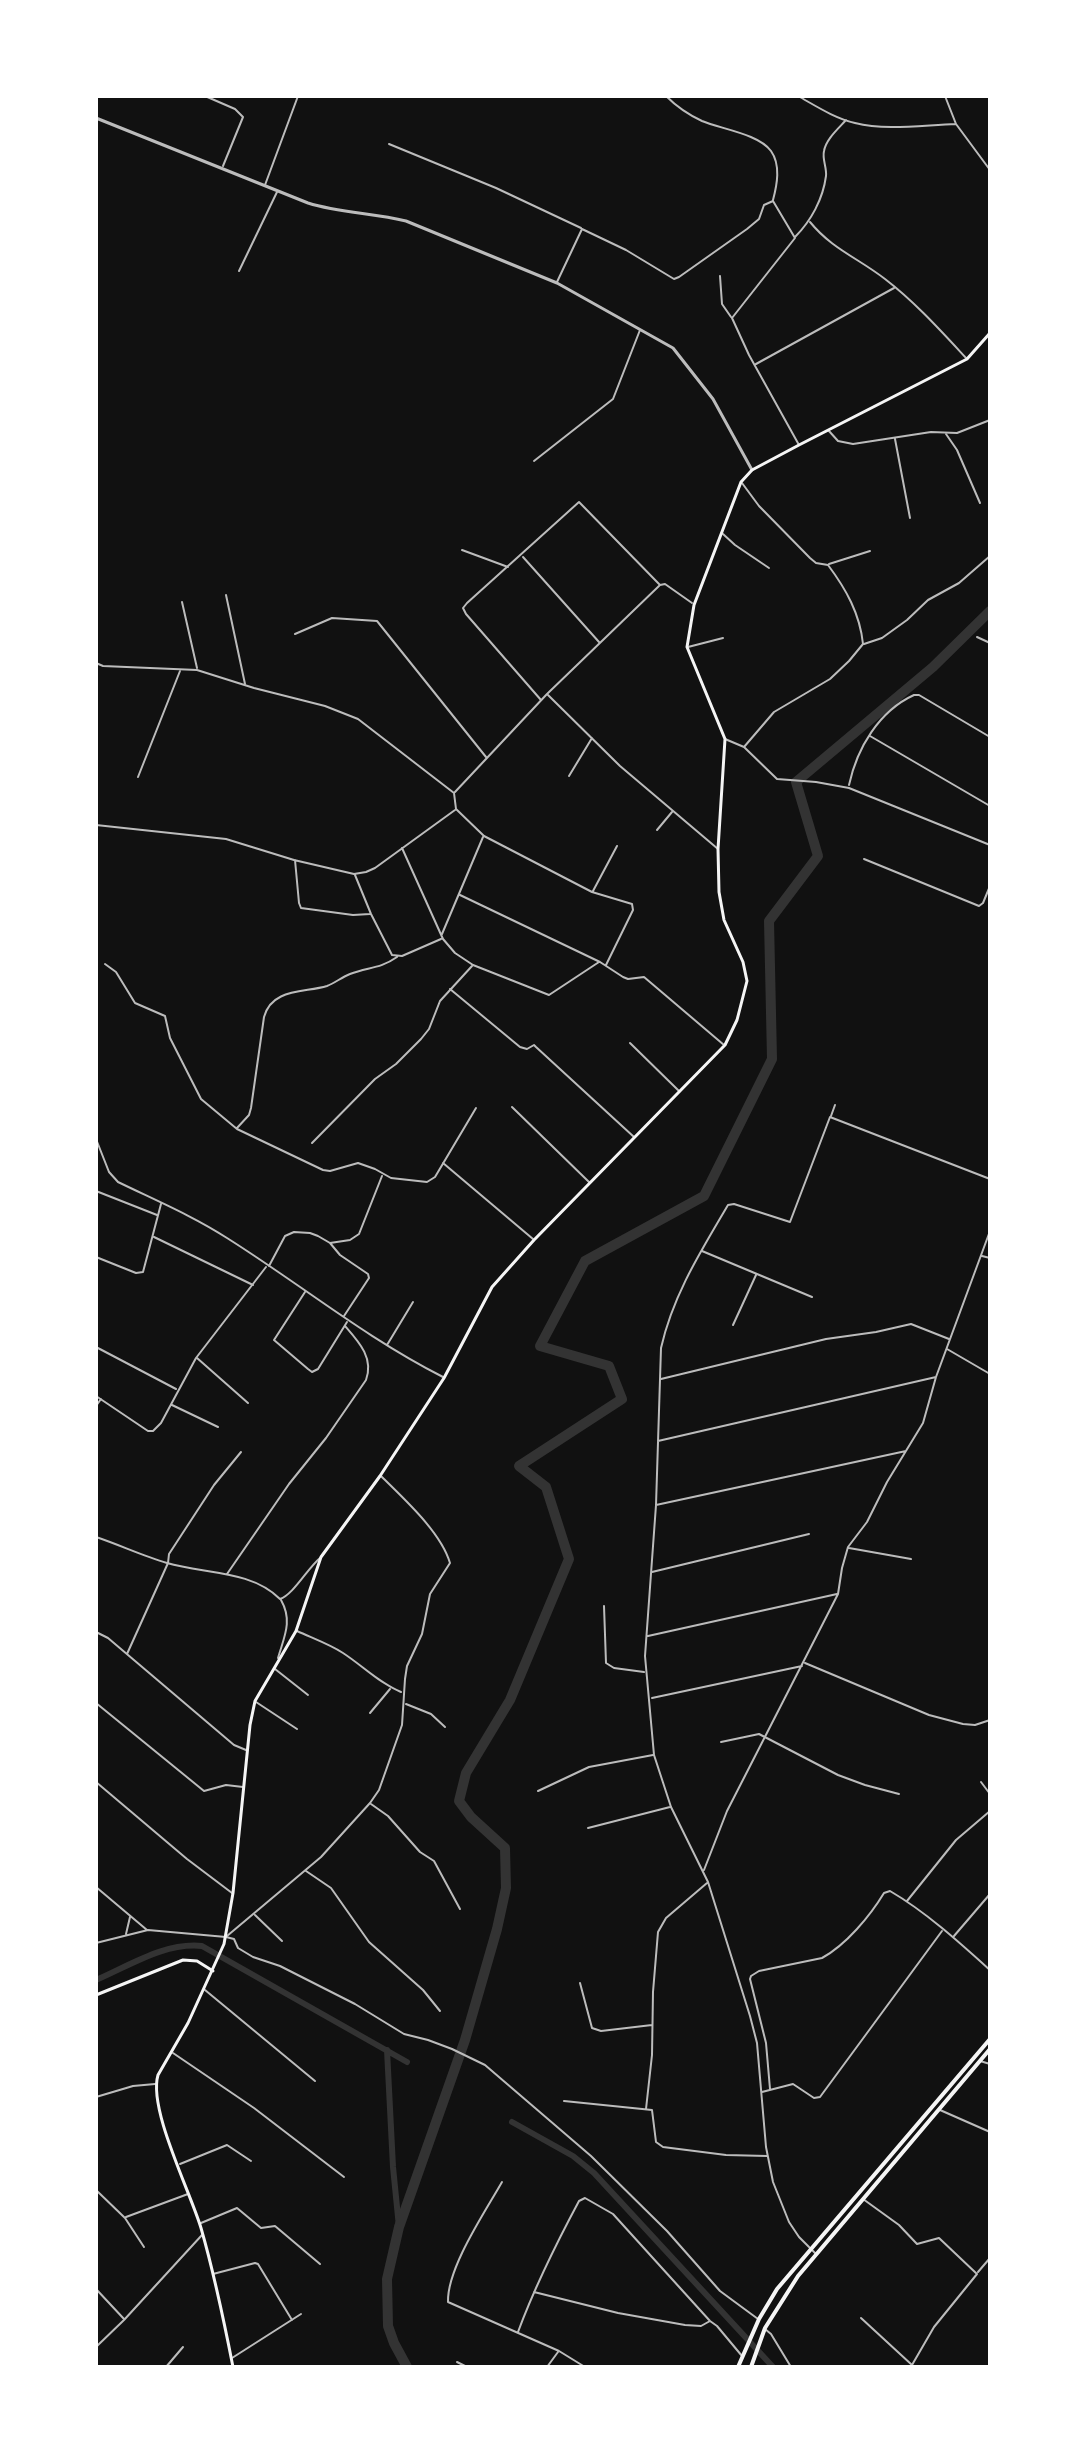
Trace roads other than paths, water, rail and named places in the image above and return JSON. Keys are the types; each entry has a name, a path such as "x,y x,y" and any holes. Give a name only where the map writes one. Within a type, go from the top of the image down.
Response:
{"main road":[{"path":"233,2367 203,2234 162,2119 156,2083 217,1963 226,1937 255,1701 296,1631 321,1557 380,1476 444,1378 492,1287 725,1045 737,1020 747,981 743,962 724,920 719,892 718,849 725,739 687,647 694,605 741,482 752,470 967,359 990,333"},
{"path":"96,1995 183,1960 197,1961 213,1971"},
{"path":"738,2367 759,2319 777,2289 990,2039"},
{"path":"751,2367 763,2331 785,2294 990,2049"}],"street":[{"path":"205,96 235,109 243,117 222,169"},
{"path":"265,186 298,96"},
{"path":"666,96 701,120 757,140 769,148 777,167 773,201 795,238"},
{"path":"798,96 846,120 875,126 956,124"},
{"path":"945,96 956,124 990,170"},
{"path":"96,118 324,208 406,221 557,283 673,348 713,399 752,470"},
{"path":"732,318 810,222 827,175 824,151 846,120"},
{"path":"389,144 496,188 626,250 674,279 747,229 759,219 764,205 773,201"},
{"path":"239,271 277,191"},
{"path":"810,222 835,248 895,287 967,359"},
{"path":"557,283 582,229"},
{"path":"720,276 722,304 799,445"},
{"path":"755,365 895,287"},
{"path":"534,461 613,399 640,329"},
{"path":"828,430 838,441 853,444 931,432 957,433 990,420"},
{"path":"946,433 957,450 980,503"},
{"path":"894,438 910,518"},
{"path":"741,482 759,506 816,563 828,565 870,551"},
{"path":"541,700 463,608 579,502 660,585"},
{"path":"722,533 769,568"},
{"path":"462,550 509,568"},
{"path":"522,556 600,643"},
{"path":"744,747 774,712 830,679 863,644 882,638 928,600 959,583 990,556"},
{"path":"828,565 847,592 861,625 863,644"},
{"path":"454,793 541,700 660,585 665,584 694,605"},
{"path":"226,595 245,684"},
{"path":"182,602 197,670"},
{"path":"295,634 332,618 377,621 486,758"},
{"path":"977,637 990,643"},
{"path":"687,647 723,638"},
{"path":"96,663 103,666 197,670 325,706 358,719 454,793 456,809 484,836 592,892 630,902 633,907 606,965"},
{"path":"138,777 180,670"},
{"path":"547,694 620,766 718,849"},
{"path":"849,788 856,760 877,723 914,695 919,695 990,737"},
{"path":"869,736 990,806"},
{"path":"569,776 593,737"},
{"path":"725,739 744,747 777,779 849,788 990,845"},
{"path":"96,825 226,839 294,860 362,874 375,868 456,809"},
{"path":"657,830 673,811"},
{"path":"237,1129 251,1108 264,1017 269,1005 283,995 327,986 350,974 387,965 397,957 442,937 484,836"},
{"path":"592,892 617,846"},
{"path":"402,847 442,937 455,953 473,965 549,995 600,962"},
{"path":"864,859 979,906 990,886"},
{"path":"294,860 301,908 353,915 371,914"},
{"path":"354,874 388,951 397,957"},
{"path":"460,895 600,962 628,979 646,978 725,1045"},
{"path":"105,964 116,972 135,1003 165,1016 170,1038 201,1099 237,1129 323,1170 358,1163 391,1178 427,1182 435,1177 476,1108"},
{"path":"312,1143 375,1079 396,1064 421,1039 429,1029 440,1001 473,965"},
{"path":"450,989 520,1047 527,1049 534,1045 634,1137"},
{"path":"630,1043 680,1091"},
{"path":"816,2254 789,2222 773,2182 757,2043 750,2016 704,1871 671,1807 654,1755 645,1636 656,1505 661,1348 666,1323 684,1281 729,1204 790,1222 835,1105"},
{"path":"512,1107 590,1182"},
{"path":"830,1117 990,1179"},
{"path":"96,1139 109,1172 118,1182 228,1239 348,1321 444,1378"},
{"path":"443,1163 534,1240"},
{"path":"330,1243 350,1240 359,1234 382,1175"},
{"path":"96,1191 158,1215"},
{"path":"96,1257 143,1272 162,1203"},
{"path":"704,1871 727,1811 838,1594 848,1547 861,1531 923,1423 936,1377 990,1231"},
{"path":"96,1396 148,1431 157,1428 196,1358 254,1285 289,1233 310,1233 330,1243 340,1255 368,1274 369,1278 343,1317"},
{"path":"154,1237 254,1285"},
{"path":"701,1251 812,1297"},
{"path":"981,1255 990,1258"},
{"path":"733,1325 757,1274"},
{"path":"305,1292 274,1340 308,1369 315,1371 348,1321"},
{"path":"387,1346 413,1302"},
{"path":"660,1379 826,1339 911,1324 950,1339"},
{"path":"227,1574 366,1380 370,1371 367,1357 345,1326"},
{"path":"96,1347 178,1390"},
{"path":"946,1349 990,1374"},
{"path":"196,1358 248,1403"},
{"path":"657,1441 936,1377"},
{"path":"96,1406 101,1398"},
{"path":"171,1405 218,1427"},
{"path":"656,1505 908,1451"},
{"path":"127,1654 168,1563 169,1554 199,1507 241,1452"},
{"path":"226,1937 321,1857 370,1803 379,1790 402,1725 407,1666 422,1634 430,1594 450,1563 429,1529 380,1476"},
{"path":"650,1572 809,1534"},
{"path":"96,1537 168,1563 227,1574 265,1588 280,1599 286,1609 288,1623 277,1662"},
{"path":"848,1547 911,1559"},
{"path":"280,1599 289,1596 306,1570 321,1557"},
{"path":"645,1636 838,1594"},
{"path":"604,1606 606,1663 614,1668 646,1672"},
{"path":"296,1631 345,1654 358,1666 403,1693"},
{"path":"96,1640 98,1633 234,1745 247,1751"},
{"path":"651,1699 803,1664 929,1715 975,1725 990,1720"},
{"path":"274,1668 308,1695"},
{"path":"370,1713 391,1688"},
{"path":"255,1701 297,1729"},
{"path":"96,1703 204,1791 226,1785 244,1787"},
{"path":"405,1703 431,1714 445,1727"},
{"path":"721,1742 759,1734 838,1775 899,1794"},
{"path":"538,1791 589,1767 654,1755"},
{"path":"96,1782 187,1859 233,1893"},
{"path":"981,1782 990,1794"},
{"path":"370,1803 388,1816 420,1852 434,1861 460,1909"},
{"path":"588,1828 671,1807"},
{"path":"906,1901 956,1840 990,1811"},
{"path":"305,1870 331,1888 369,1942 423,1990 440,2011"},
{"path":"646,2109 658,1932 661,1923 708,1882"},
{"path":"96,1887 148,1930"},
{"path":"770,2089 767,2052 751,1976 759,1971 829,1954 857,1928 884,1893 890,1891 906,1901 990,1970"},
{"path":"953,1937 990,1894"},
{"path":"254,1914 282,1941"},
{"path":"126,1934 131,1916"},
{"path":"96,1943 148,1930 234,1939 238,1948 246,1953 280,1966 355,2004 404,2034 452,2049 485,2065 591,2156 667,2231 720,2291 759,2319"},
{"path":"762,2092 793,2084 814,2098 820,2097 943,1930"},
{"path":"580,1983 592,2028 601,2031 654,2025"},
{"path":"204,1989 315,2081"},
{"path":"172,2052 254,2108 344,2177"},
{"path":"979,2061 990,2064"},
{"path":"96,2097 156,2083"},
{"path":"564,2101 653,2111 655,2139 663,2147 726,2155 768,2156"},
{"path":"938,2110 990,2132"},
{"path":"178,2165 227,2145 251,2161"},
{"path":"502,2182 464,2250 447,2299 452,2306 518,2332 585,2367"},
{"path":"96,2190 125,2218 144,2247"},
{"path":"125,2218 189,2193"},
{"path":"518,2332 533,2292 579,2201 585,2198 613,2214 743,2357"},
{"path":"862,2199 899,2225 917,2244 939,2238 977,2274"},
{"path":"200,2223 237,2208 261,2228 275,2226 320,2264"},
{"path":"96,2347 203,2234"},
{"path":"861,2318 911,2366 934,2327 990,2258"},
{"path":"212,2274 258,2264 292,2320"},
{"path":"96,2289 124,2320"},
{"path":"533,2292 618,2313 685,2325 701,2326 710,2321"},
{"path":"231,2359 301,2314"},
{"path":"763,2331 771,2334 791,2367"},
{"path":"166,2367 183,2347"},
{"path":"547,2367 559,2351"},
{"path":"457,2362 467,2367"}],"waterway":[{"path":"407,2367 388,2326 387,2279 399,2227 465,2040 506,1888 505,1848 471,1817 459,1801 466,1773 510,1700 569,1559 546,1487 519,1466 622,1399 609,1366 540,1346 585,1261 704,1196 772,1059 769,921 818,856 796,782 933,667 990,611"},
{"path":"96,1980 161,1951 202,1946 407,2062"},
{"path":"387,2050 399,2227"},
{"path":"512,2122 573,2156 594,2173 773,2367"}]}
